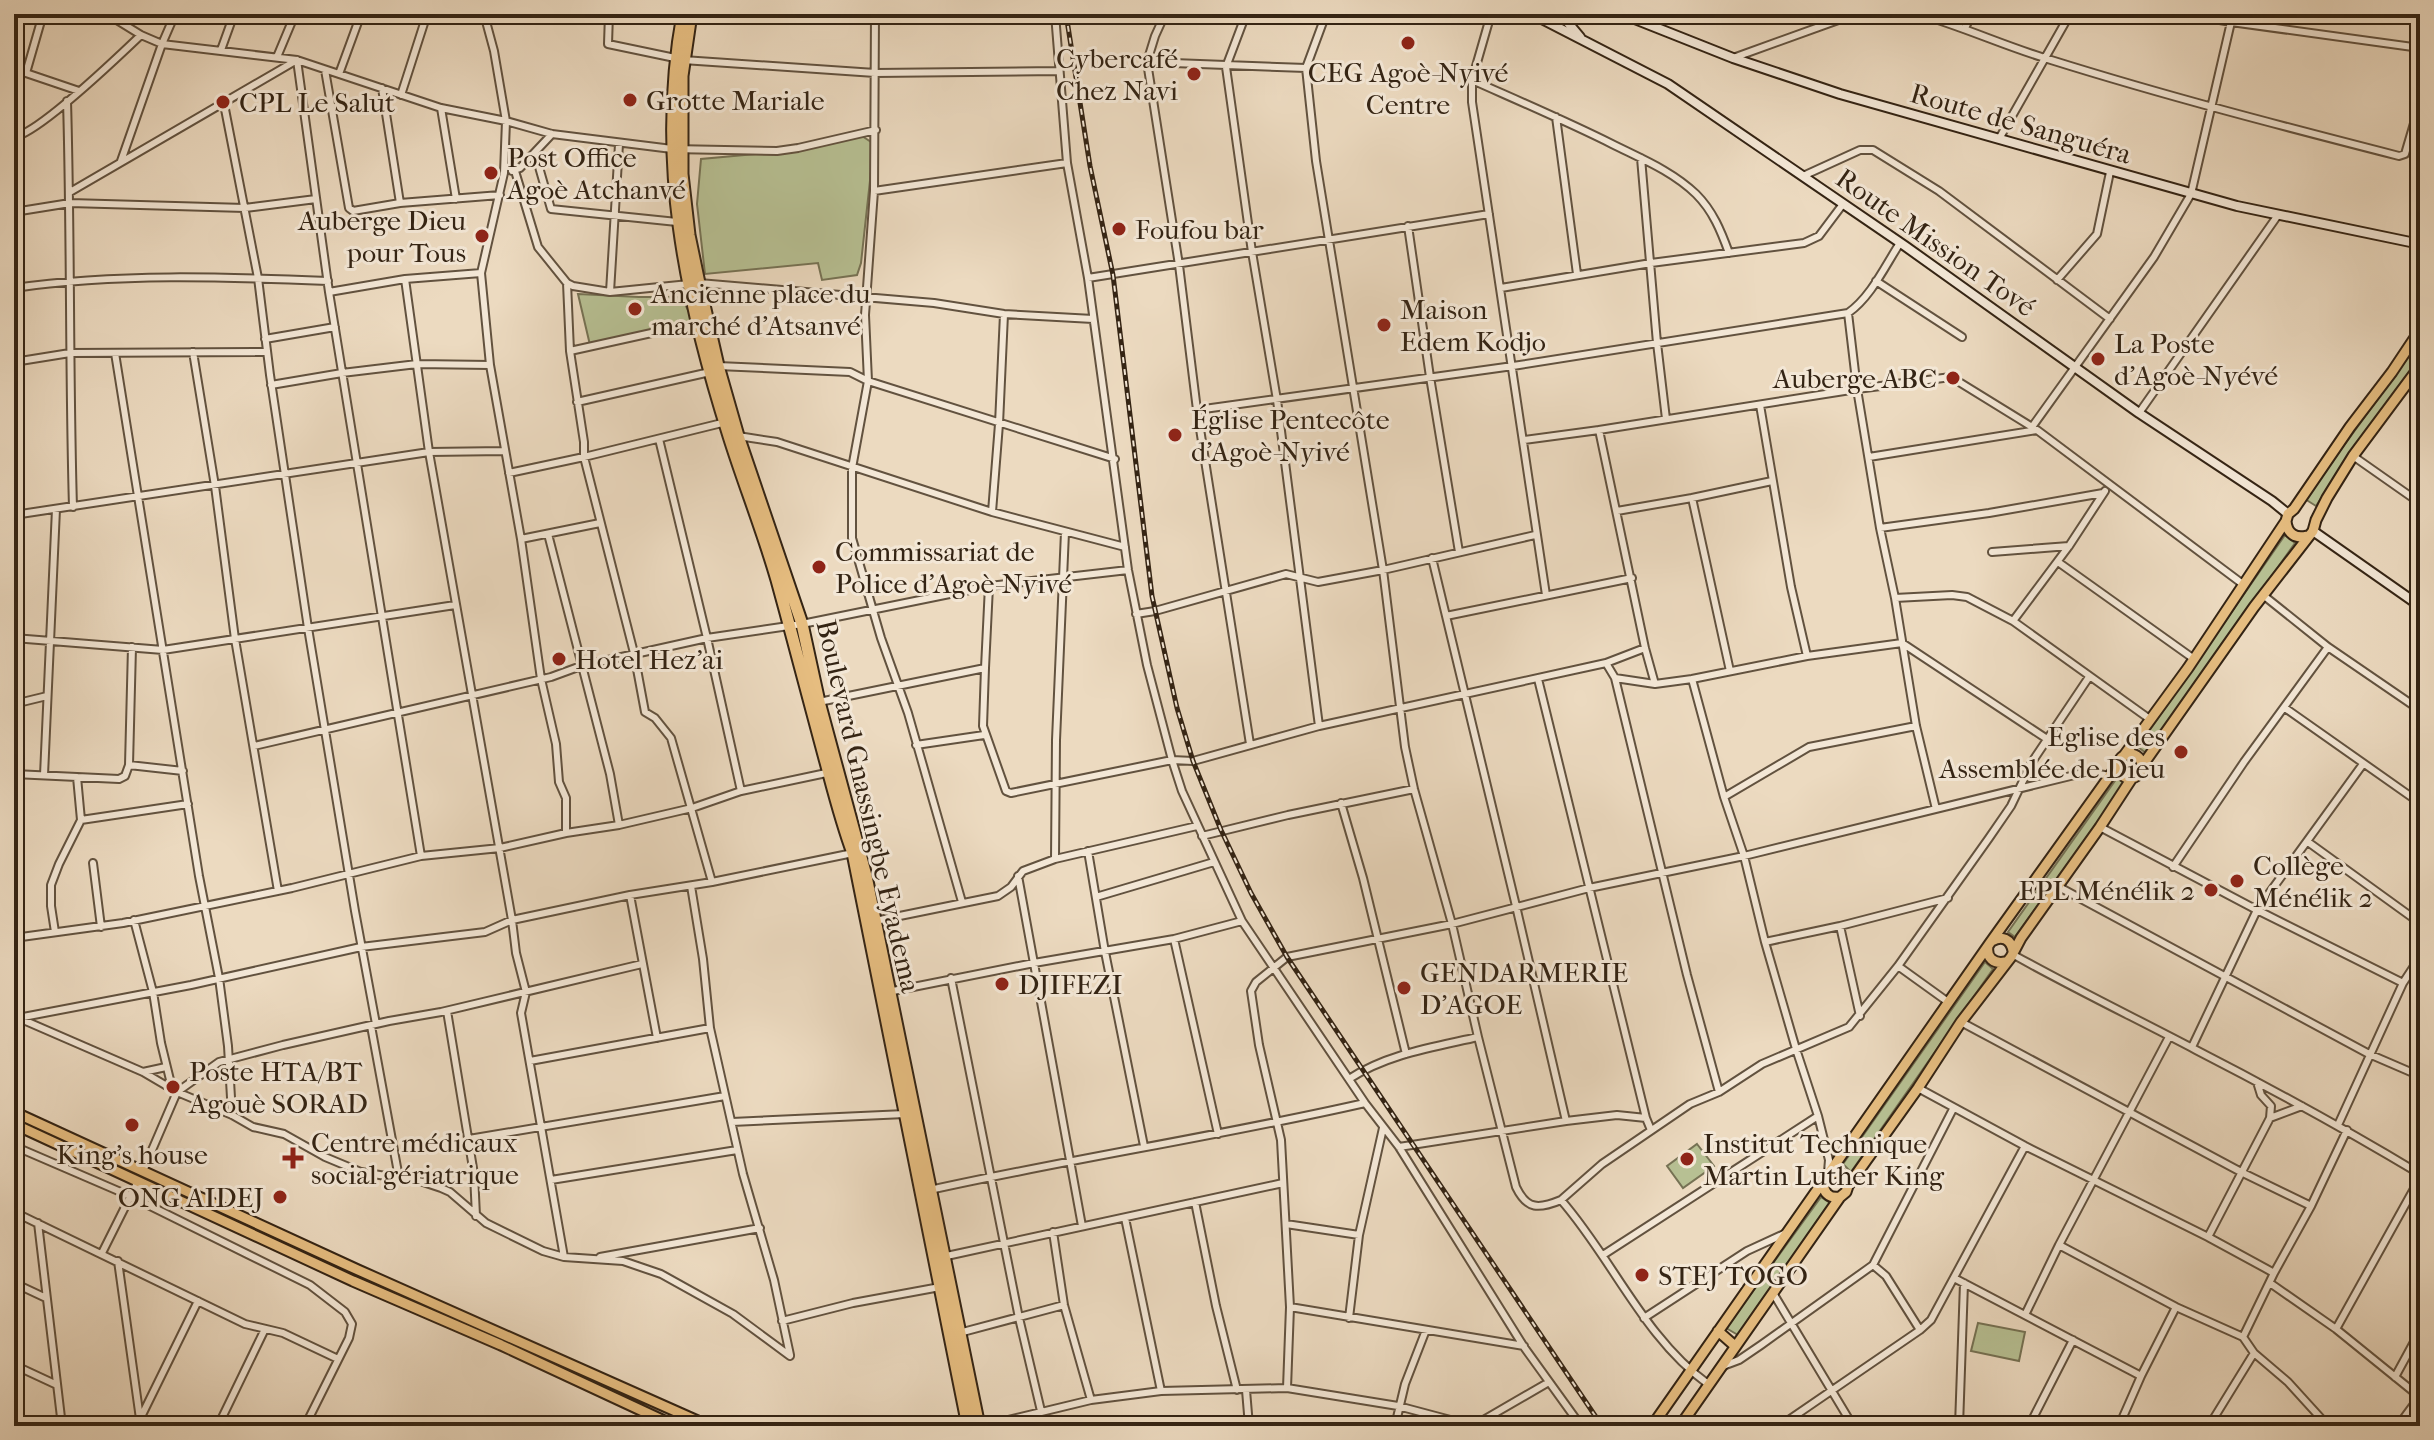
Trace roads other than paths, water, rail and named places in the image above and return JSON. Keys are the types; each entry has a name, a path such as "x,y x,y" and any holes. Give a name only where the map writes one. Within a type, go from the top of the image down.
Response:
{"highway":[{"name":"Boulevard Gnassingbe Eyadema","path":"683,14 679,59 677,222 729,421 860,851 875,921 905,1114 981,1426"},
{"name":"Boulevard Gnassingbe Eyadema","path":"679,59 691,14"},
{"name":"Boulevard Gnassingbe Eyadema","path":"677,150 694,284"},
{"name":"Boulevard Gnassingbe Eyadema","path":"729,421 738,436 802,624 844,829 853,853 930,1190 940,1287 968,1426"}],"main road":[{"path":"1652,1426 1948,1002 2194,659 2290,515 2420,330"},
{"path":"1680,1426 1846,1192 1961,1022 2059,887 2132,778 2138,775 2263,595 2310,534 2353,456 2420,366"},
{"path":"2290,515 2308,509 2316,520"},
{"path":"2290,515 2287,529 2292,535 2300,537 2310,534"},
{"path":"2132,778 2119,770 2121,760 2129,754 2135,755 2142,766"},
{"path":"1999,938 2006,939 2011,944 2010,956 1998,963 1992,960 1988,953 1990,944 1999,938"},
{"path":"14,1112 709,1426"},
{"path":"14,1124 675,1426"},
{"path":"1840,1197 1827,1194 1823,1188 1826,1178 1834,1173 1841,1174 1847,1179 1848,1186"},
{"path":"1718,1331 1735,1346"}],"street":[{"path":"26,73 43,14"},
{"path":"107,14 116,16 141,35 162,44 297,60 441,108 552,134 677,150 788,150 876,130"},
{"path":"121,161 175,14"},
{"path":"221,50 234,14"},
{"path":"277,57 295,14"},
{"path":"339,74 361,14"},
{"path":"401,95 427,14"},
{"path":"609,14 608,44 679,59 875,73 1059,71"},
{"path":"875,14 874,191 865,299 868,381 852,468 852,538 962,902"},
{"path":"1055,14 1067,163 1088,278 1128,570 1172,760 1197,826 1242,921 1365,1103 1399,1147 1524,1347 1581,1426"},
{"path":"1165,14 1147,62 1179,265 1197,410 1250,744"},
{"path":"1246,14 1226,67 1277,400 1319,726"},
{"path":"1326,14 1306,68 1328,241 1383,570 1398,708 1414,789 1452,924 1516,1187 1522,1199 1528,1204 1540,1206 1561,1200 1602,1164 1690,1104 1719,1092 1762,1064 1849,1027 1948,898 2011,806 2032,762 2089,677"},
{"path":"1491,14 1472,80 1472,102 1546,595"},
{"name":"Route de Sanguéra","path":"1622,14 1733,58 1840,94 2191,194 2419,245"},
{"path":"1733,58 1855,14"},
{"path":"1919,14 2046,59 2211,108 2399,156 2405,154 2420,103"},
{"path":"1965,28 1972,14"},
{"path":"1999,139 2070,14"},
{"path":"2186,14 2420,48"},
{"path":"1869,457 2034,429 2166,238 2191,194 2231,22 2228,14"},
{"path":"483,15 494,51 506,121 504,173 481,273 490,365 521,539 541,679 556,744 559,782 566,798 566,833"},
{"name":"Route Mission Tové","path":"1532,15 1668,84 2290,515"},
{"path":"1548,23 1558,23 1567,16"},
{"path":"1567,16 1564,18 1570,26 1590,46"},
{"path":"14,137 23,134 67,101 141,35"},
{"path":"70,192 297,60"},
{"path":"297,60 329,292 421,856"},
{"path":"1147,62 1306,68"},
{"path":"14,69 79,91"},
{"path":"325,70 349,208 353,211 400,203 500,195"},
{"path":"1472,80 1641,158 1681,181 1699,196 1716,218 1729,253"},
{"path":"382,88 400,203"},
{"path":"67,101 73,507"},
{"path":"224,104 258,278 308,628 399,1178"},
{"path":"441,108 456,199"},
{"path":"1556,117 1577,274"},
{"path":"504,173 515,171 552,134"},
{"path":"610,292 619,144"},
{"path":"1803,176 1860,150 1873,150 1939,191 2110,319"},
{"path":"535,153 551,209 677,222"},
{"path":"1641,158 1666,419"},
{"path":"874,191 1067,163"},
{"path":"515,171 538,247 567,283 573,286 610,292 694,284 934,303 1004,314 1093,319"},
{"path":"2057,280 2097,234 2110,172"},
{"path":"14,212 70,203 245,208 316,199"},
{"path":"1501,288 1577,274 1812,241 1843,204"},
{"path":"1088,278 1489,214"},
{"path":"2139,413 2278,215"},
{"path":"1408,226 1459,552"},
{"path":"1197,410 1513,366 1848,313 1876,281 1900,243"},
{"path":"329,292 405,279 481,273"},
{"path":"14,288 69,280 258,278 328,281"},
{"path":"405,279 429,452 516,953 526,992 521,1013 564,1257"},
{"path":"1876,281 1962,337"},
{"path":"567,283 570,351 584,457 634,653 645,712 655,718 671,738 712,882"},
{"path":"1848,313 1880,528 1916,726 1936,809"},
{"path":"992,512 1004,314"},
{"path":"265,339 335,327"},
{"path":"570,351 656,332"},
{"path":"193,352 235,639 278,891"},
{"path":"14,362 70,353 267,352"},
{"path":"115,353 219,978 232,1115"},
{"path":"271,385 417,364 490,365"},
{"path":"577,402 714,369 850,372 868,381 1115,459"},
{"path":"1524,440 1951,377 2034,429 2244,585"},
{"path":"1760,405 1807,656"},
{"path":"509,473 729,421"},
{"path":"1599,430 1655,684"},
{"path":"738,436 777,442 992,512 1125,547"},
{"path":"659,439 741,791"},
{"path":"14,515 429,452 505,451"},
{"path":"2353,456 2420,503"},
{"path":"1617,511 1772,481"},
{"path":"2013,621 2058,562 2109,485"},
{"path":"1880,528 2103,493"},
{"path":"1692,498 1730,671"},
{"path":"44,775 56,509"},
{"path":"521,539 600,523"},
{"path":"1055,859 1056,740 1065,532"},
{"path":"548,534 610,774 619,825"},
{"path":"2310,534 2420,606"},
{"path":"1136,614 1286,574 1318,582 1535,535"},
{"path":"1992,552 2069,546"},
{"path":"1432,558 1566,1121"},
{"path":"2058,562 2194,659"},
{"path":"254,746 707,638 802,624 989,586 1128,570"},
{"path":"1446,616 1632,578"},
{"path":"989,586 982,709 984,735 1008,793 1172,760 1193,761 1319,726 1606,663 1645,648"},
{"path":"2263,595 2328,647 2420,710"},
{"path":"1895,598 1967,597 2013,621 2151,720"},
{"path":"14,638 163,650 455,605"},
{"path":"1615,678 1655,684 1807,656 1902,643 2047,739"},
{"path":"14,774 119,779 125,776 129,765 132,647"},
{"path":"2173,867 2244,762 2328,647"},
{"path":"1606,663 1615,678 1687,975 1719,1092"},
{"path":"819,702 985,668"},
{"path":"1538,679 1651,1130"},
{"path":"1692,679 1724,797 1744,856 1765,942 1818,1116 1829,1160 1826,1178"},
{"path":"14,704 47,696"},
{"path":"2285,708 2420,803"},
{"path":"1724,797 1809,747 1916,726"},
{"path":"916,745 984,735"},
{"path":"2192,1047 2257,910 2363,764"},
{"path":"129,765 183,771"},
{"path":"14,938 101,927 278,891 421,856 500,848 619,825 692,808 741,791 834,771"},
{"path":"1287,1388 1290,1307 1278,1123 1259,1045 1251,991 1256,982 1287,957 1452,924 1589,888 1744,856 2087,772 2110,776"},
{"path":"55,932 51,885 81,820 77,777"},
{"path":"1202,836 1414,789"},
{"path":"1341,803 1406,1054"},
{"path":"81,820 188,804"},
{"path":"875,921 1005,893 1023,871 1055,859 1197,826"},
{"path":"2100,827 2403,983"},
{"path":"2308,842 2420,923"},
{"path":"1088,851 1144,1146"},
{"path":"16,1017 153,992 361,947 485,932 512,920 853,853"},
{"path":"1096,897 1214,862"},
{"path":"93,863 101,927"},
{"path":"1018,876 1082,1226"},
{"path":"16,1017 143,1072 253,1127 284,1134 335,1162 361,1172 441,1188 476,1216 531,1246 564,1257 623,1261 661,1274 733,1314 790,1356 774,1280 737,1150 710,1028 691,886"},
{"path":"2059,887 2369,1054 2420,1076"},
{"path":"630,895 657,1038"},
{"path":"1765,942 1948,898"},
{"path":"134,920 153,992 166,1067 174,1090"},
{"path":"885,992 1174,939 1242,921"},
{"path":"1840,926 1860,1016"},
{"path":"1174,939 1218,1134"},
{"path":"2010,956 2257,1081 2347,1130 2420,1176 2336,1329"},
{"path":"2338,1125 2403,983 2420,957"},
{"path":"102,1253 143,1171 174,1090 210,1067 228,1059 642,964"},
{"path":"1898,966 1948,1002"},
{"path":"951,978 1019,1318 1041,1411"},
{"path":"447,1011 474,1174 476,1216"},
{"path":"1961,1022 2241,1172 2311,1206"},
{"path":"530,1061 710,1028"},
{"path":"1349,1079 1363,1070 1406,1054 1478,1037"},
{"path":"2025,1315 2169,1037"},
{"path":"143,1072 166,1067"},
{"path":"2208,1237 2270,1118 2271,1106 2261,1095 2257,1081"},
{"path":"1918,1088 1953,1109 2274,1273"},
{"path":"469,1139 725,1096"},
{"path":"930,1190 1144,1146 1278,1123 1365,1103"},
{"path":"2270,1118 2302,1106"},
{"path":"1721,1367 1739,1360 1873,1265 1953,1109"},
{"path":"732,1122 905,1114"},
{"path":"1399,1147 1617,1115 1646,1118"},
{"path":"1603,1255 1818,1116"},
{"path":"1349,1318 1359,1235 1383,1128"},
{"path":"2243,1337 2347,1130"},
{"path":"14,1146 130,1196 310,1285 345,1312 352,1324 349,1338 305,1426"},
{"path":"1780,1426 1920,1330 1938,1311 2025,1146"},
{"path":"551,1180 737,1150"},
{"path":"939,1257 1283,1183"},
{"path":"1561,1200 1603,1255 1644,1318 1690,1371 1708,1384"},
{"path":"1195,1202 1237,1390"},
{"path":"14,1212 245,1324 293,1337 338,1359"},
{"path":"1125,1218 1161,1391"},
{"path":"38,1223 62,1426"},
{"path":"1286,1224 1359,1235"},
{"path":"588,1259 760,1228"},
{"path":"1053,1232 1064,1305 1091,1400"},
{"path":"1644,1318 1747,1251 1788,1232"},
{"path":"2059,1245 2176,1307 2243,1337 2254,1353 2288,1382 2323,1424"},
{"path":"118,1261 141,1422"},
{"path":"1873,1265 1886,1276 1920,1330"},
{"path":"1954,1278 2141,1376"},
{"path":"14,1283 46,1298"},
{"path":"1959,1426 1964,1283"},
{"path":"2270,1283 2336,1329 2420,1397 2398,1426"},
{"path":"782,1321 853,1303 940,1287"},
{"path":"1773,1293 1853,1426"},
{"path":"141,1422 198,1301"},
{"path":"958,1333 1064,1305"},
{"path":"1290,1307 1524,1347"},
{"path":"2119,1426 2176,1307"},
{"path":"218,1426 265,1329"},
{"path":"1395,1426 1398,1406 1426,1330"},
{"path":"2395,1377 2420,1331"},
{"path":"2029,1426 2073,1340"},
{"path":"2209,1426 2254,1353"},
{"path":"14,1365 57,1385"},
{"path":"981,1426 1091,1400 1161,1391 1287,1388 1398,1406 1473,1426 1549,1382"},
{"path":"1246,1390 1249,1426"},
{"path":"1687,1415 1694,1426"}],"railway":[{"path":"1066,14 1090,166 1113,275 1152,596 1177,708 1193,761 1251,893 1287,957 1602,1426"}],"place":[{"name":"CEG Agoè-Nyivé Centre","path":"1408,43"},
{"name":"Cybercafé Chez Navi","path":"1194,74"},
{"name":"Grotte Mariale","path":"630,100"},
{"name":"CPL Le Salut","path":"223,102"},
{"name":"Post Office Agoè Atchanvé","path":"491,173"},
{"name":"Foufou bar","path":"1119,229"},
{"name":"Auberge Dieu pour Tous","path":"482,236"},
{"name":"Ancienne place du marché d'Atsanvé","path":"635,309"},
{"name":"Maison Edem Kodjo","path":"1384,325"},
{"name":"La Poste d'Agoè-Nyévé","path":"2098,359"},
{"name":"Auberge ABC","path":"1953,378"},
{"name":"Église Pentecôte d'Agoè-Nyivé","path":"1175,435"},
{"name":"Commissariat de Police d'Agoè-Nyivé","path":"819,567"},
{"name":"Hotel Hez'ai","path":"559,659"},
{"name":"Eglise des Assemblée de Dieu","path":"2181,752"},
{"name":"Collège Ménélik 2","path":"2237,881"},
{"name":"EPL Ménélik 2","path":"2211,890"},
{"name":"DJIFEZI","path":"1002,984"},
{"name":"GENDARMERIE D'AGOE","path":"1404,988"},
{"name":"Poste HTA/BT Agouè SORAD","path":"173,1087"},
{"name":"King's house","path":"132,1125"},
{"name":"Centre médicaux social gériatrique","path":"293,1158"},
{"name":"Institut Technique Martin Luther King","path":"1687,1159"},
{"name":"ONG AIDEJ","path":"280,1197"},
{"name":"STEJ TOGO","path":"1642,1275"}]}
